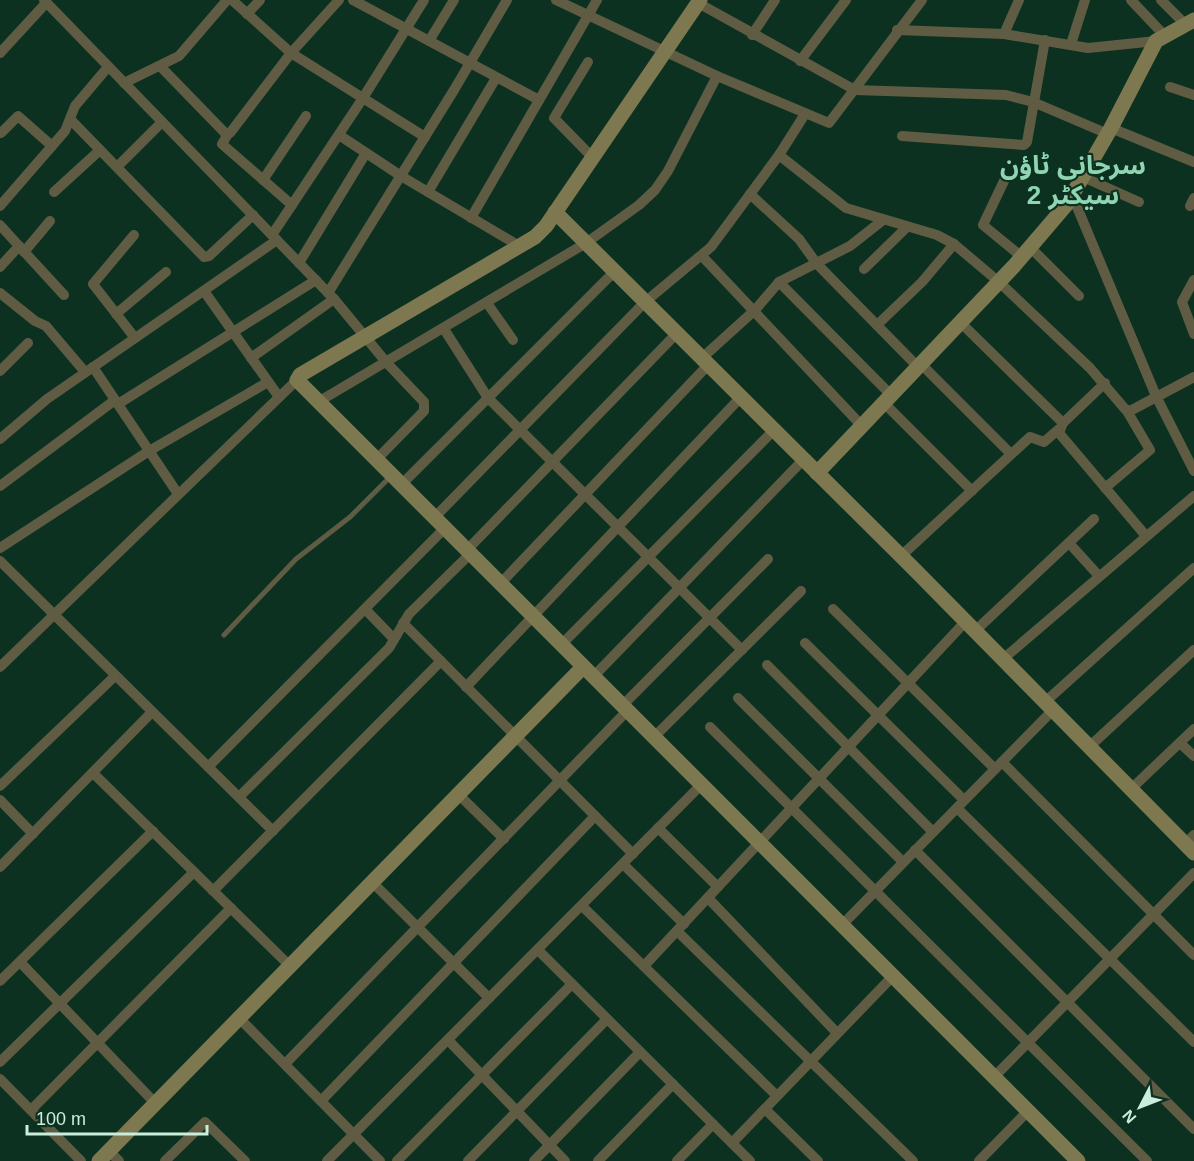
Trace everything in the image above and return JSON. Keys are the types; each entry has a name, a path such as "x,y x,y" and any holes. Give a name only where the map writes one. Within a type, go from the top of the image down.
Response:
{"street":[{"path":"124,83 160,66 185,50 227,0"},
{"path":"232,0 291,53 425,137"},
{"path":"248,14 260,0"},
{"path":"354,0 539,100"},
{"path":"0,439 47,399 204,291 275,238 292,205 424,0"},
{"path":"429,41 454,0"},
{"path":"251,358 331,296 507,0"},
{"path":"556,0 717,76 830,123 897,30 922,0"},
{"path":"471,218 597,0"},
{"path":"752,35 775,0"},
{"path":"800,61 846,0"},
{"path":"1004,33 1019,0"},
{"path":"1071,44 1085,0"},
{"path":"1131,0 1161,38"},
{"path":"897,30 1004,33 1089,48 1161,38 1190,23 1161,0"},
{"path":"0,53 45,1 331,296 386,362 424,402 425,407 376,460"},
{"path":"292,205 222,144 291,53 334,2"},
{"path":"0,667 300,375 521,248 546,226 699,2 752,35 855,90 1006,95 1033,102 1194,162"},
{"path":"817,472 999,282 1072,195 1161,38"},
{"path":"902,135 1021,146 1027,141 1045,40"},
{"path":"588,62 554,118 593,158"},
{"path":"160,66 228,134"},
{"path":"0,206 65,131 75,106 108,67"},
{"path":"318,402 586,243 639,205 655,190 684,142 717,76"},
{"path":"428,192 496,78"},
{"path":"1170,87 1194,95"},
{"path":"208,767 365,609 520,430 645,302 702,256 779,155 805,114"},
{"path":"1,133 18,116 52,146"},
{"path":"263,180 306,116"},
{"path":"70,119 204,257 209,256 253,215"},
{"path":"117,167 162,122"},
{"path":"339,135 401,176 521,248"},
{"path":"54,192 100,150"},
{"path":"299,262 366,153"},
{"path":"779,155 846,208 937,235 954,244 999,282 1105,383 1127,411 1150,450 1105,488"},
{"path":"1083,177 1139,202"},
{"path":"1004,181 983,225 1026,252 1079,296"},
{"path":"750,194 809,250 817,264 878,326 1011,454"},
{"path":"1072,195 1156,396 1191,456 1194,471"},
{"path":"555,212 901,556 1131,789 1191,844"},
{"path":"500,584 779,282 850,246 883,220"},
{"path":"0,267 50,221"},
{"path":"0,225 64,295"},
{"path":"864,269 894,242 907,226"},
{"path":"134,235 93,282 135,338"},
{"path":"878,326 922,282 954,244"},
{"path":"702,256 862,426"},
{"path":"396,480 488,398 615,271"},
{"path":"116,314 166,272"},
{"path":"0,486 117,402 233,333 316,280"},
{"path":"1194,280 1183,296 1182,302 1194,334"},
{"path":"779,282 972,491"},
{"path":"204,291 279,397"},
{"path":"0,293 35,321 46,326 89,370 117,402 178,494"},
{"path":"487,303 513,340"},
{"path":"960,322 1061,426 1061,437 1146,536"},
{"path":"444,329 488,398 742,650"},
{"path":"239,797 389,648 403,623 677,333"},
{"path":"0,371 28,343"},
{"path":"1127,411 1194,377"},
{"path":"297,380 1078,1161"},
{"path":"0,548 149,451 268,382"},
{"path":"901,556 1030,436 1044,442 1105,383"},
{"path":"466,687 741,397"},
{"path":"561,645 774,430"},
{"path":"109,1158 156,1104 515,738 680,587 804,459"},
{"path":"1003,659 1194,496"},
{"path":"644,966 908,683 1094,519"},
{"path":"1069,543 1099,576"},
{"path":"285,1064 560,782 710,617 768,559"},
{"path":"0,561 273,831"},
{"path":"842,925 999,765 1049,706 1194,568"},
{"path":"654,737 801,591"},
{"path":"365,609 394,639"},
{"path":"833,609 908,683 999,765 1194,955"},
{"path":"403,623 633,854"},
{"path":"805,643 878,716 1110,959 1194,1042"},
{"path":"1089,747 1194,650"},
{"path":"213,891 441,661"},
{"path":"767,665 933,832"},
{"path":"0,786 115,676"},
{"path":"738,698 903,862"},
{"path":"0,867 152,712"},
{"path":"710,727 791,810 1147,1161"},
{"path":"1131,789 1194,729"},
{"path":"1180,742 1194,756"},
{"path":"93,772 291,967"},
{"path":"327,1161 701,785"},
{"path":"459,795 504,839"},
{"path":"0,800 33,834"},
{"path":"321,1101 595,816"},
{"path":"658,828 718,887"},
{"path":"0,981 153,831"},
{"path":"915,850 1194,1129"},
{"path":"623,864 811,1061 913,1161"},
{"path":"0,1062 194,872"},
{"path":"994,1077 1194,873"},
{"path":"373,883 489,998"},
{"path":"708,898 837,1033"},
{"path":"582,906 777,1096"},
{"path":"31,1110 231,908"},
{"path":"538,950 749,1160"},
{"path":"20,962 156,1104"},
{"path":"732,1143 893,976"},
{"path":"397,1161 572,984"},
{"path":"240,1019 380,1161"},
{"path":"468,1161 607,1019"},
{"path":"448,1040 565,1161"},
{"path":"534,1161 640,1052"},
{"path":"1,1082 81,1161"},
{"path":"598,1161 673,1084"},
{"path":"765,1109 818,1161"},
{"path":"979,1161 1028,1111"},
{"path":"165,1161 205,1122 244,1161"},
{"path":"677,1161 713,1124"}],"lane":[{"path":"224,635 296,559 396,480"}],"district":[{"name":"سرجانی ٹاؤن سیکٹر 2","path":"1073,180"}]}
